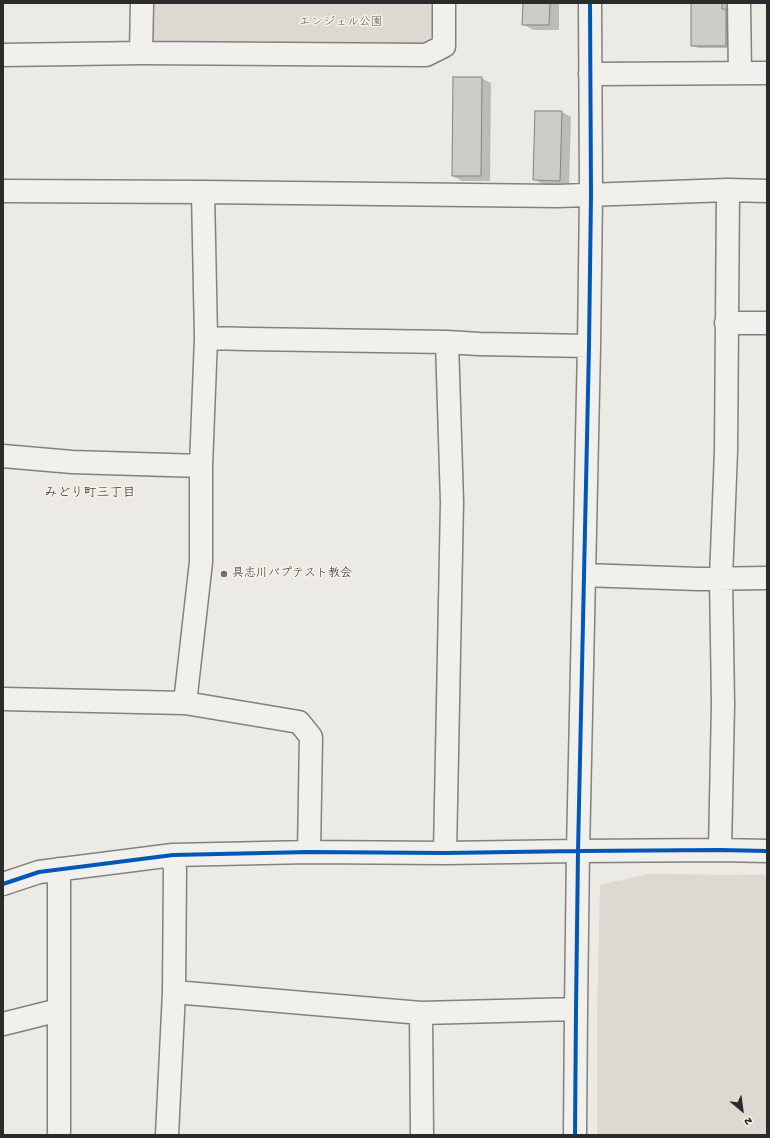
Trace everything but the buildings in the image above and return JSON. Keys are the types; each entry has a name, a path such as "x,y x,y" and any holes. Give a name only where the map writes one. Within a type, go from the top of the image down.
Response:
{"street":[{"path":"141,53 142,3"},
{"path":"3,55 141,53 426,55 444,46 444,3"},
{"path":"575,1135 578,851 589,346 591,195 590,3"},
{"path":"739,3 740,73"},
{"path":"590,74 767,73"},
{"path":"720,850 723,704 721,578 726,451 728,190"},
{"path":"3,191 558,196 728,190 767,191"},
{"path":"185,703 201,562 201,466 206,338 203,192"},
{"path":"726,323 767,323"},
{"path":"206,338 589,346"},
{"path":"445,853 452,502 447,342"},
{"path":"3,456 72,462 201,466"},
{"path":"584,575 698,579 767,578"},
{"path":"3,699 185,703 299,722 311,737 309,852"},
{"path":"3,884 39,872 173,855 309,852 445,853 720,850 767,851"},
{"path":"167,1135 174,992 175,870 173,855"},
{"path":"59,869 59,1134"},
{"path":"174,992 421,1013 576,1009"},
{"path":"3,1024 59,1010"},
{"path":"421,1013 422,1135"}],"green space":[{"name":"エンジェル公園","path":"150,3 434,3 433,36 420,45 157,42 148,32"},
{"path":"647,874 767,875 767,1135 597,1135 597,1018 600,885"}],"cycle path":[{"path":"575,1135 578,851 589,346 591,195 590,3"},
{"path":"3,884 39,872 173,855 309,852 445,853 720,850 767,851"}],"place":[{"name":"具志川バプテスト教会","path":"224,574"}],"district":[{"name":"みどり町三丁目","path":"90,494"}]}
